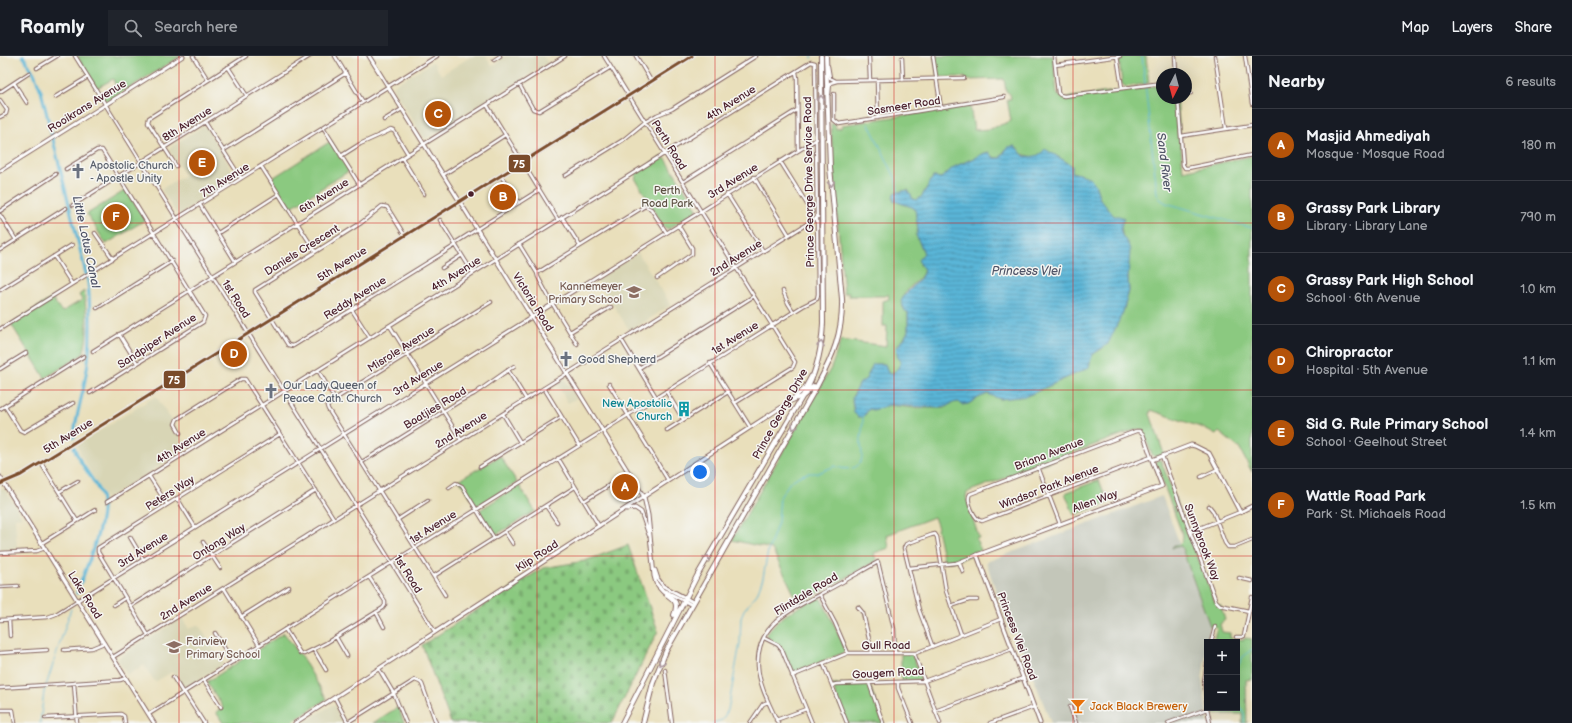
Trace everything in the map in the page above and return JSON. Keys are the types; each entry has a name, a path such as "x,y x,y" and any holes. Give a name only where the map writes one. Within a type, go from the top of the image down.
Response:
{"main road":[{"name":"5th Avenue","path":"2,483 21,475 41,463 692,56"},
{"name":"Prince George Drive","path":"622,723 671,625 703,566 803,396 817,365 821,346 823,323 821,56"},
{"name":"Prince George Drive","path":"643,723 650,693 660,663 692,604 822,377 836,345 841,329 842,294 830,174 826,58"},
{"path":"803,396 812,390 822,377"},
{"path":"660,588 676,602 676,610 671,625"}],"street":[{"path":"37,68 57,56"},
{"name":"1st Road","path":"75,56 435,632"},
{"name":"Rooikrans Avenue","path":"0,171 184,56"},
{"path":"193,56 208,80"},
{"path":"176,166 148,122 149,118 246,56"},
{"name":"8th Avenue","path":"73,205 310,56"},
{"path":"335,56 363,102"},
{"name":"Victoria Road","path":"369,56 644,497 647,508 654,580 660,588 685,600"},
{"name":"7th Avenue","path":"0,329 437,56"},
{"path":"494,60 500,56"},
{"name":"6th Avenue","path":"93,351 565,56"},
{"name":"Perth Road","path":"604,56 701,210 795,364 793,367 736,403"},
{"path":"636,56 651,81"},
{"path":"565,176 623,140 645,122 672,109 756,56"},
{"path":"869,56 870,80"},
{"path":"933,56 941,108"},
{"path":"1054,56 1058,92 1060,95 1064,96 1156,84"},
{"path":"1055,65 1118,56 1122,88"},
{"path":"1175,56 1176,68"},
{"path":"1215,56 1226,129"},
{"path":"1245,56 1252,104"},
{"path":"826,58 830,77 836,81"},
{"path":"902,58 903,80"},
{"name":"4th Avenue","path":"107,502 810,62 814,62"},
{"name":"Prince George Drive Service Road","path":"814,62 816,65 818,217 818,296 814,301"},
{"path":"228,67 247,96"},
{"path":"519,84 534,110 539,111 611,67"},
{"path":"796,72 798,150"},
{"path":"0,92 29,73"},
{"path":"224,150 346,74"},
{"path":"55,97 88,77"},
{"path":"828,107 830,84 836,81 964,78"},
{"path":"877,80 878,118"},
{"path":"14,83 27,102"},
{"name":"Sasmeer Road","path":"834,94 834,120 837,124 1004,97"},
{"path":"0,100 7,110 6,114 0,117"},
{"path":"1178,104 1183,165 1185,168 1252,155"},
{"path":"486,105 558,220"},
{"path":"384,120 402,109"},
{"path":"683,182 797,110"},
{"path":"205,122 241,178"},
{"path":"1181,136 1252,125"},
{"path":"323,127 359,184"},
{"path":"341,156 360,144 391,130 394,131 408,154"},
{"path":"443,175 505,135"},
{"name":"3rd Avenue","path":"0,620 51,617 531,316 817,139"},
{"path":"66,169 101,149 190,290"},
{"path":"402,158 424,194"},
{"path":"780,161 812,212"},
{"path":"262,166 315,251"},
{"path":"0,211 56,174"},
{"path":"501,176 519,203"},
{"path":"754,177 789,234"},
{"name":"Reddy Avenue","path":"271,319 288,345 295,345 539,190"},
{"path":"218,233 279,194"},
{"path":"727,194 763,251"},
{"path":"200,204 235,261"},
{"name":"Daniels Crescent","path":"271,319 255,290 361,223 382,206 386,206 405,236"},
{"path":"537,273 645,206 651,209 666,232"},
{"path":"0,250 66,208"},
{"path":"0,215 16,240"},
{"name":"2nd Avenue","path":"113,657 818,217"},
{"path":"562,218 580,246"},
{"path":"440,220 473,273"},
{"path":"657,278 692,254 692,248 678,225"},
{"path":"96,233 113,259"},
{"path":"519,244 537,273 538,278 552,303 578,344"},
{"path":"0,290 72,245"},
{"path":"442,268 462,255"},
{"path":"54,256 72,284"},
{"path":"97,308 172,261"},
{"name":"Sandpiper Avenue","path":"90,393 204,320 204,312 190,290"},
{"path":"783,291 793,311"},
{"path":"639,368 754,296"},
{"name":"1st Avenue","path":"149,714 793,311 814,301"},
{"name":"Misrole Avenue","path":"335,399 491,302"},
{"path":"570,332 611,306"},
{"path":"352,310 370,338"},
{"path":"390,326 461,440"},
{"path":"119,334 137,363"},
{"path":"621,340 656,397"},
{"path":"0,369 26,353"},
{"path":"0,409 84,356"},
{"path":"710,363 750,427"},
{"name":"Klip Road","path":"295,723 788,402 804,389 817,365"},
{"name":"Baatjies Road","path":"362,462 443,411 474,394 514,366"},
{"path":"318,370 335,399 329,403 327,408 445,594"},
{"path":"508,370 526,399"},
{"path":"180,433 176,424 177,419 241,379 246,380 334,519"},
{"path":"609,384 668,480"},
{"path":"544,388 579,445"},
{"path":"666,391 684,420"},
{"path":"667,430 728,392"},
{"name":"Klip Road","path":"788,402 803,396"},
{"path":"5,406 20,430 24,432 73,403"},
{"path":"502,414 520,442"},
{"path":"480,467 561,417"},
{"name":"Allen Way","path":"977,555 1162,486 1143,434 1138,430"},
{"name":"Briana Avenue","path":"968,496 1038,467 1138,430"},
{"name":"Peters Way","path":"114,577 98,552 98,548 280,434"},
{"path":"1152,459 1189,446 1195,446 1209,453 1240,512"},
{"name":"Sunnybrook Way","path":"1162,456 1218,603 1249,611"},
{"path":"558,458 599,526"},
{"name":"Windsor Park Avenue","path":"968,496 968,500 976,518 980,521 1152,459"},
{"path":"41,463 77,521"},
{"path":"1038,467 1060,524"},
{"path":"1201,477 1218,469"},
{"path":"584,501 629,472"},
{"path":"149,476 167,504"},
{"name":"Lake Road","path":"0,477 2,483 42,543 154,723"},
{"path":"59,492 78,481"},
{"path":"449,488 456,484 462,486 494,538"},
{"path":"434,576 576,487"},
{"name":"Ontong Way","path":"131,606 316,490"},
{"path":"177,498 195,526"},
{"path":"397,520 428,500"},
{"path":"546,506 556,522"},
{"path":"1209,506 1213,511 1225,543 1228,547 1235,547 1252,540"},
{"path":"1190,532 1217,522 1252,506"},
{"path":"622,511 633,508 640,511 643,515 646,529 650,537"},
{"path":"42,543 95,510"},
{"path":"505,532 513,544"},
{"path":"932,645 919,610 909,568 905,546 906,544 931,535 935,534 937,536 946,591 961,634"},
{"path":"130,537 144,559"},
{"path":"203,542 220,568"},
{"path":"0,553 37,551 45,548"},
{"path":"909,568 959,562 977,555"},
{"name":"Princess Vlei Road","path":"977,555 1040,723"},
{"name":"Flintdale Road","path":"777,722 761,682 758,666 759,650 764,638 776,621 783,615 878,562 894,629 895,652"},
{"path":"959,562 963,572"},
{"name":"Victoria Road","path":"654,568 659,582 663,586 692,604"},
{"path":"114,577 114,580 148,635"},
{"path":"285,630 300,653 304,654 314,650 376,612 384,606 385,603 369,577"},
{"path":"1239,578 1252,581"},
{"path":"0,587 18,586"},
{"path":"241,617 289,587"},
{"path":"224,588 259,645"},
{"path":"820,595 835,623 848,653"},
{"path":"1236,637 1243,637 1252,597"},
{"path":"114,605 125,598"},
{"path":"951,606 969,600 977,600"},
{"path":"858,606 863,613 872,652"},
{"path":"376,612 384,627"},
{"path":"9,620 10,636"},
{"name":"Gull Road","path":"792,676 848,653 914,653 1001,620"},
{"path":"1213,639 1215,628"},
{"path":"216,633 233,662"},
{"path":"336,637 347,656"},
{"path":"764,638 778,645 782,650 812,723"},
{"path":"64,650 92,648 104,643"},
{"name":"Gougem Road","path":"832,685 924,681 1012,649"},
{"path":"0,653 47,650"},
{"path":"314,650 326,670"},
{"path":"914,653 940,723"},
{"path":"823,663 847,723"},
{"path":"378,669 394,694 406,723"},
{"path":"665,670 672,723"},
{"path":"173,677 204,723"},
{"path":"0,688 120,680 126,678"},
{"path":"935,711 1023,678"},
{"path":"204,680 221,707"},
{"path":"335,698 348,723 413,681 420,682 436,723"},
{"path":"898,682 898,688 912,723"},
{"path":"74,683 77,723"},
{"path":"869,683 882,723"},
{"path":"750,723 763,704 768,702"},
{"path":"990,723 1034,707"},
{"path":"1070,707 1076,723"},
{"path":"777,722 806,708"},
{"path":"1168,723 1204,708"},
{"path":"0,710 13,710 15,723"},
{"path":"1208,711 1210,723"},
{"path":"45,718 121,714 124,716 125,723"}],"shaded area":[{"path":"472,56 486,56 492,66 506,56 543,56 548,63 427,138 424,138 393,89 394,85 433,62 441,75"},
{"path":"202,127 206,127 236,177 236,180 180,214 176,213 161,189 185,175 169,150 170,147"},
{"name":"Kannemeyer Primary School","path":"638,253 671,305 630,331 596,279"},
{"path":"564,378 577,398 568,403 556,383"},
{"path":"156,396 189,448 106,499 82,457 77,445"},
{"path":"4,488 22,517 15,518 17,548 0,550 0,489"},
{"path":"1162,496 1210,626 1208,639 1204,639 1204,666 1202,680 1204,711 1206,711 1208,723 1051,723 1016,633 1011,635 986,562"},
{"name":"Fairview Primary School","path":"182,618 189,629 198,624 224,664 183,690 172,672 155,682 144,665 127,675 118,660 119,657"},
{"path":"332,705 335,705 344,723 303,723"}],"green space":[{"path":"77,56 181,56 108,101 102,96 116,87 113,79 97,88"},
{"path":"934,56 1053,56 1057,93 1063,98 1156,86 1156,104 1177,104 1183,171 1252,156 1252,472 1239,448 1219,432 1216,435 1203,428 1151,410 1150,414 1164,454 1156,457 1152,455 1143,431 1137,429 970,491 967,493 966,497 979,538 976,539 981,550 980,552 974,551 972,555 954,561 944,561 938,528 934,517 887,535 889,548 874,553 876,560 874,562 799,604 772,549 732,540 831,368 841,340 886,346 887,326 883,326 883,301 889,299 888,294 886,296 849,296 849,293 844,293 834,182 831,124 835,124 836,129 841,128 842,125 970,105 974,130 990,129 1011,121 1007,99 1011,99 1010,94 1006,91 1004,79 965,80 965,77 940,77 937,74","holes":["1019,149 1021,154 1034,157 1046,151 1059,157 1072,166 1072,172 1089,178 1095,184 1100,199 1121,226 1123,239 1126,242 1129,291 1123,312 1103,348 1092,355 1086,369 1027,396 1000,399 988,394 968,404 952,402 945,408 914,408 889,405 874,410 869,409 865,415 854,413 852,402 853,395 866,379 874,364 885,364 888,374 890,374 897,369 901,361 898,358 897,345 904,339 908,331 908,312 903,308 904,294 920,278 924,270 923,266 920,265 924,253 916,235 918,229 915,209 897,202 898,192 908,190 913,199 918,200 933,177 941,178 954,167 985,153 989,152 994,157 1000,158 1005,150"]},
{"path":"1146,56 1149,83 1126,87 1122,84 1119,59 1121,57"},
{"path":"331,141 349,171 290,208 271,179"},
{"name":"Perth Road Park","path":"661,157 666,159 697,209 696,212 668,229 662,225 648,204 648,200 635,178 635,174"},
{"path":"126,190 145,220 106,244 87,214"},
{"path":"84,291 87,331 83,354 45,378 11,324 52,298 62,312 82,300 79,295"},
{"path":"500,456 517,482 480,505 476,505 459,480"},
{"path":"1159,459 1161,461 1215,603 1221,606 1225,620 1220,624 1222,632 1230,633 1230,638 1237,639 1214,639 1217,627 1210,626 1181,546 1172,548 1181,542 1183,536 1156,462"},
{"path":"1099,480 1108,503 1074,515 1065,493"},
{"path":"519,485 535,511 497,534 494,534 480,513 480,510"},
{"path":"628,545 658,631 612,723 451,723 422,645 543,568 585,561"},
{"path":"816,598 821,599 845,650 843,653 794,673 791,670 781,647 768,638 767,634 783,617"},
{"path":"284,633 301,656 327,699 290,723 223,723 216,712 223,707 207,682"},
{"path":"1245,638 1252,639 1252,679 1246,680 1247,723 1242,723 1242,714 1210,714 1210,711 1240,711 1240,639 1244,640"},
{"path":"901,654 910,654 913,656 921,677 920,680 901,681"},
{"path":"869,683 883,723 847,723 832,685"},
{"path":"398,707 404,723 373,723"}],"water":[{"name":"Princess Vlei","path":"1015,146 1024,156 1036,156 1045,149 1068,163 1072,166 1072,172 1086,176 1095,184 1100,199 1114,216 1124,218 1121,234 1129,246 1130,251 1128,278 1129,291 1123,312 1108,344 1092,355 1089,367 1086,369 1027,396 1000,399 988,394 968,404 962,405 959,402 956,402 941,408 889,405 874,410 869,409 863,417 858,417 854,413 852,398 860,383 866,379 873,364 885,364 888,373 890,374 896,371 901,361 898,358 896,348 904,339 908,331 908,312 905,311 901,301 920,279 924,270 918,260 924,253 916,235 918,229 915,209 894,201 894,193 908,190 913,199 917,200 922,196 933,177 941,178 954,167 985,153 989,152 994,158 1000,158 1008,147"}],"waterway":[{"name":"Little Lotus Canal","path":"23,56 34,73 41,91 88,282 90,307 89,355 74,437"},
{"name":"Sand River","path":"1142,56 1157,193 1160,199 1166,203 1252,228"},
{"path":"869,124 896,179 898,192"},
{"path":"713,723 722,720 728,710 740,643 741,617 744,610 757,594 763,578 768,551 778,522 780,497 790,482 799,476 808,473 818,473 835,466 848,469 859,464 862,455 861,441 863,417"},
{"name":"Little Lotus Canal","path":"74,447 79,459 97,487 102,503 102,515 95,543 77,593"},
{"name":"Little Lotus Canal","path":"40,723 44,692 71,609"},
{"path":"1240,662 1242,658 1252,649"},
{"path":"1240,705 1244,714 1244,723"}],"transit line":[{"name":"75","path":"0,484 21,475 78,440 692,56"}],"place":[{"name":"Grassy Park High School","path":"438,114"},
{"name":"Sid G. Rule Primary School","path":"202,163"},
{"name":"Apostolic Church - Apostle Unity","path":"78,171"},
{"name":"Grassy Park Library","path":"503,197"},
{"name":"Wattle Road Park","path":"116,217"},
{"name":"Kannemeyer Primary School","path":"634,292"},
{"name":"Chiropractor","path":"234,354"},
{"name":"Good Shepherd","path":"566,359"},
{"name":"Our Lady Queen of Peace Cath. Church","path":"271,391"},
{"name":"New Apostolic Church","path":"684,409"},
{"name":"Masjid Ahmediyah","path":"625,487"},
{"name":"Fairview Primary School","path":"174,647"},
{"name":"Jack Black Brewery","path":"1078,706"}]}
